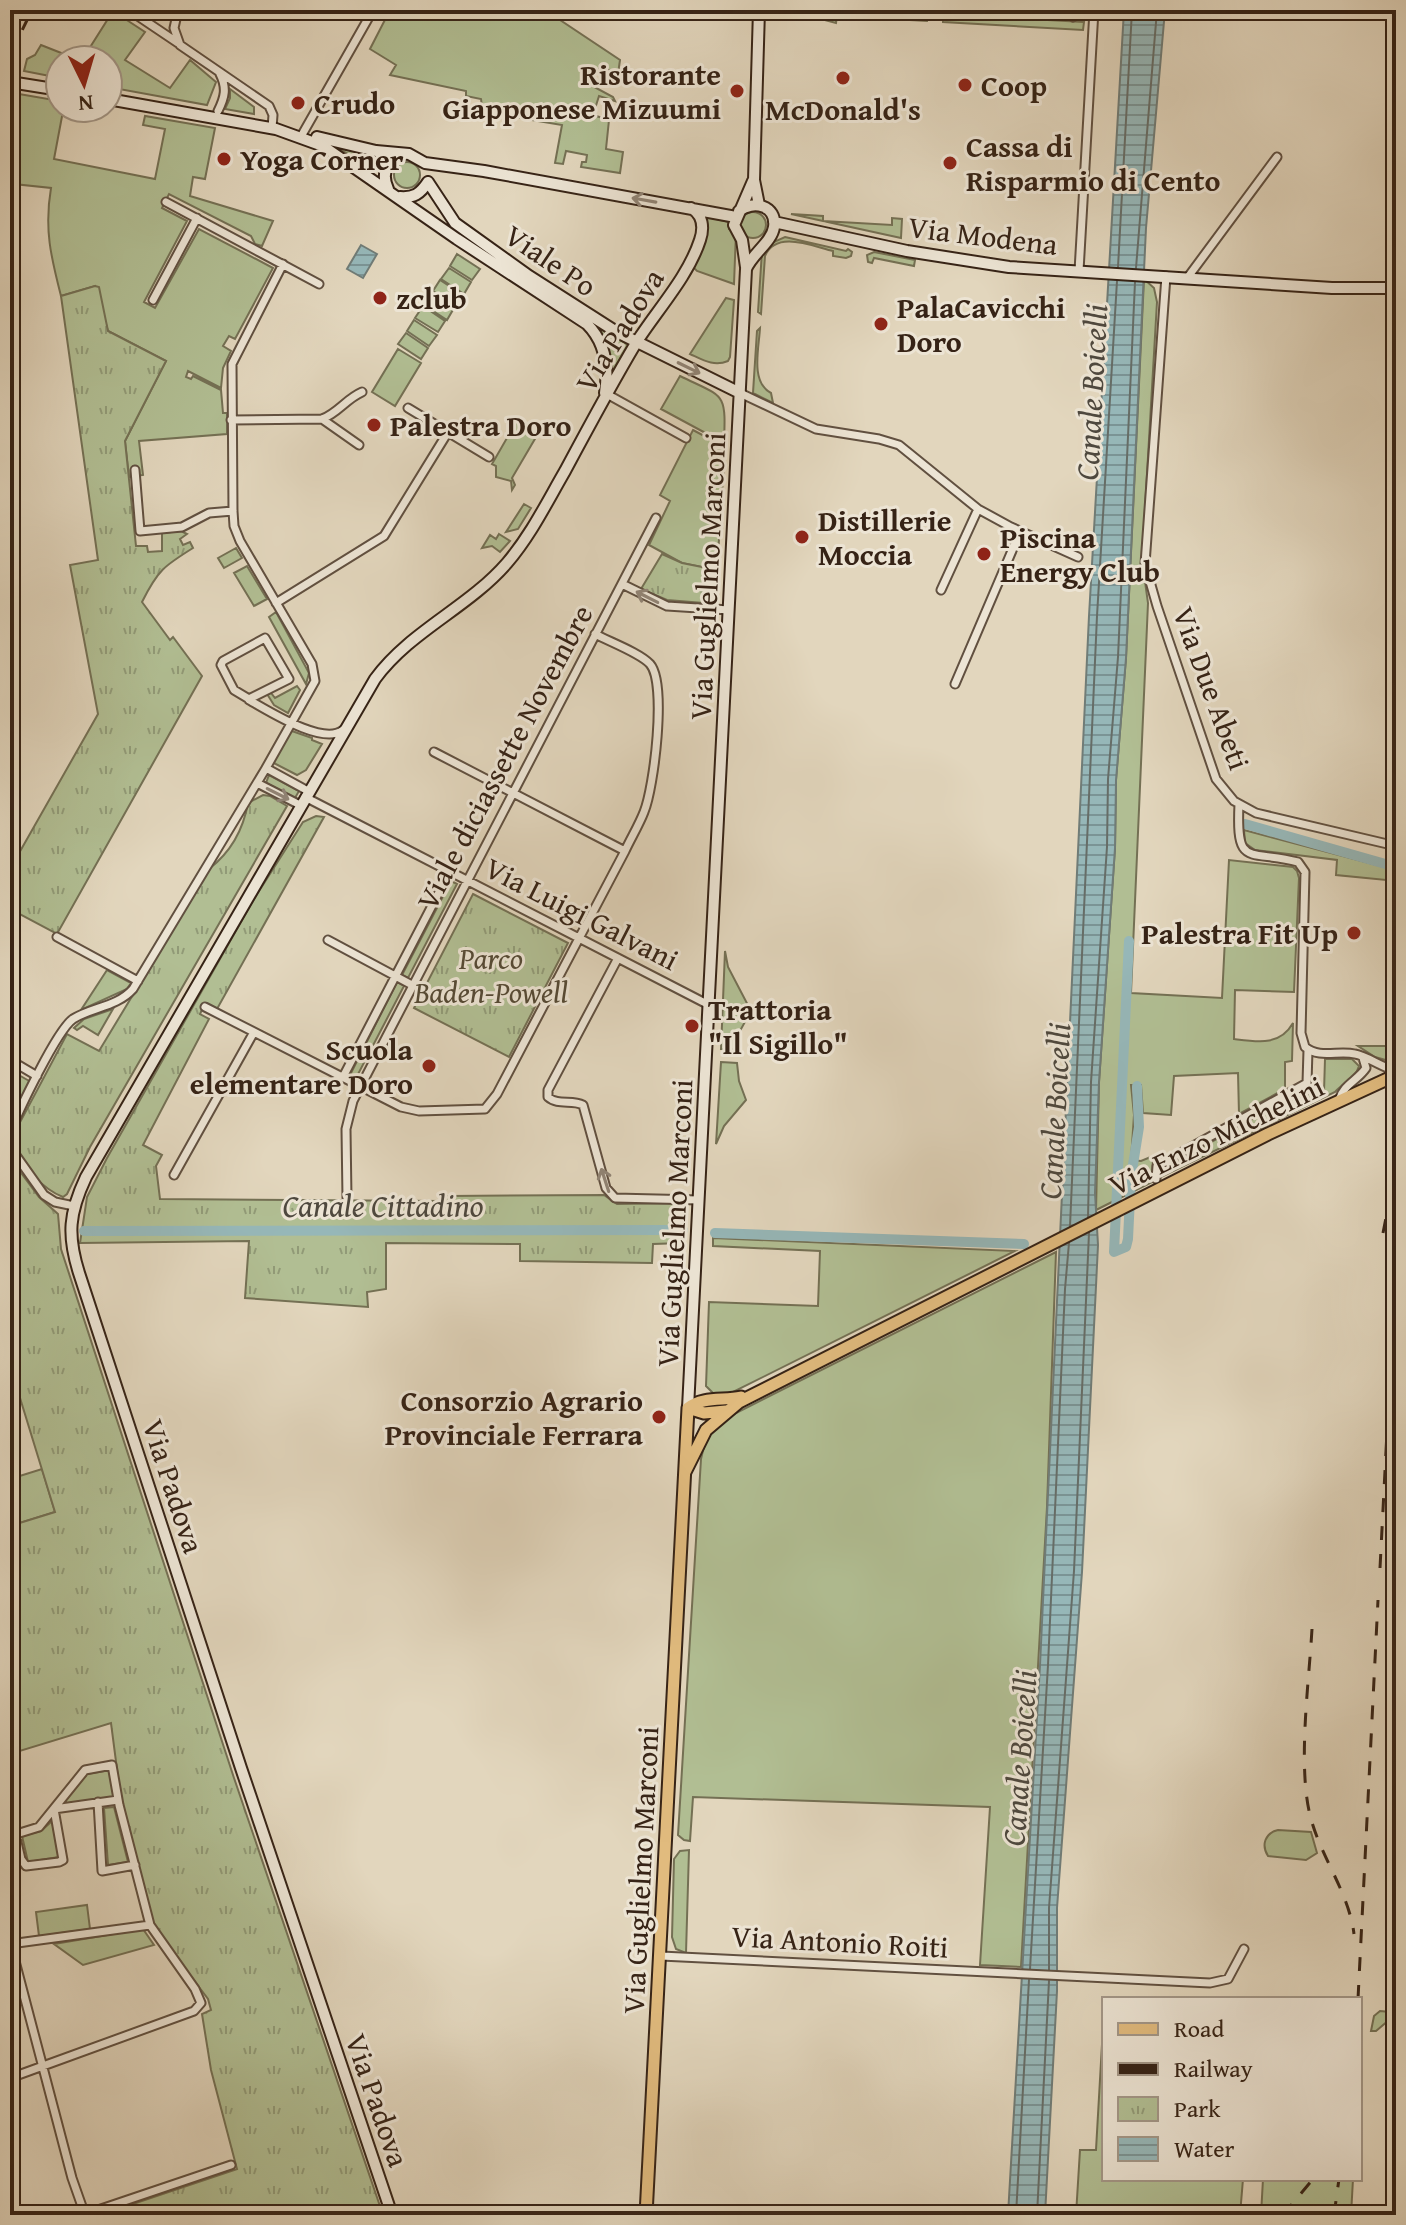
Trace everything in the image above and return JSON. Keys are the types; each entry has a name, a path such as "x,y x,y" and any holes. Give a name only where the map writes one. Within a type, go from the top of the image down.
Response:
{"main road":[{"path":"759,10 754,180 759,205"},
{"path":"10,82 44,87"},
{"name":"Viale Po","path":"124,102 276,129 323,146 587,324 598,337 606,356 606,395"},
{"path":"276,129 691,208 737,214 748,205 759,205 770,211 774,229 746,269"},
{"path":"389,189 385,183 389,162 413,157"},
{"path":"398,197 410,198 421,193 428,182 413,157"},
{"path":"746,269 742,240 736,232 737,214 754,180"},
{"name":"Viale Po","path":"428,182 448,214 462,229 581,311 740,393"},
{"name":"Via Padova","path":"392,2215 236,1754 74,1256 71,1218 86,1177 375,679 397,654 481,588 515,554 535,524 606,395 699,241 702,223 696,210 691,208"},
{"name":"Via Modena","path":"774,222 923,254 1009,267 1332,288 1396,288"},
{"path":"742,240 754,244 766,240"},
{"name":"Via Guglielmo Marconi","path":"646,2215 746,269"},
{"name":"Via Enzo Michelini","path":"685,1472 700,1439 726,1411 1268,1134 1396,1073"},
{"path":"691,1365 695,1387 709,1400"},
{"name":"Via Enzo Michelini","path":"688,1408 696,1402 728,1400 760,1392"},
{"path":"688,1408 704,1413 726,1411"}],"street":[{"path":"129,10 269,106 276,129"},
{"path":"178,10 174,28 180,45"},
{"path":"303,133 373,10"},
{"path":"1064,10 1073,17 1083,10"},
{"path":"1079,271 1094,10"},
{"path":"218,111 225,97 225,83 219,72"},
{"path":"1188,277 1277,157"},
{"path":"166,202 319,284"},
{"path":"153,300 197,218"},
{"path":"10,1133 65,1026 122,1000 133,989 266,768 315,677 312,664 234,526 230,385 233,360 283,264"},
{"name":"Via Due Abeti","path":"1166,276 1145,564 1216,779 1226,794 1239,804 1265,816 1396,846"},
{"path":"231,420 322,419 334,414 348,399 362,392"},
{"path":"740,393 816,429 899,445 978,509 1020,532 1078,557"},
{"path":"606,395 686,438"},
{"path":"408,408 489,457"},
{"path":"322,419 359,445"},
{"path":"276,603 384,536 448,432"},
{"path":"135,470 140,531 182,527 209,513 233,511"},
{"path":"941,590 978,509"},
{"name":"Viale diciassette Novembre","path":"347,1198 347,1119 360,1086 656,518"},
{"path":"955,684 1020,532"},
{"path":"622,584 667,606 729,610"},
{"path":"205,1007 409,1110 485,1109 497,1094 625,851 644,812 652,782 659,686 650,664 595,634"},
{"path":"249,699 289,679 265,638 223,661 221,665 233,689 249,699 290,722 325,735 338,734 345,729"},
{"path":"434,752 625,851"},
{"path":"266,768 304,798"},
{"path":"257,783 304,798"},
{"name":"Via Luigi Galvani","path":"304,798 709,1005"},
{"path":"1156,1179 1157,1166 1307,1083 1308,1050 1301,1033 1305,872 1298,862 1245,852 1238,839 1239,804"},
{"name":"Viale diciassette Novembre","path":"343,1077 450,871"},
{"path":"57,937 138,981"},
{"path":"328,940 412,985"},
{"path":"618,958 548,1090 548,1097 554,1102 583,1105 606,1188 615,1198 699,1200"},
{"path":"174,1175 254,1032"},
{"path":"1308,1050 1357,1054 1396,1073"},
{"path":"1339,1100 1345,1086 1364,1072 1363,1058"},
{"path":"10,1060 37,1076"},
{"path":"10,1147 44,1195 55,1202 74,1206"},
{"path":"10,2078 194,2011 201,2003 195,1989 150,1925 112,1765 85,1770 39,1827 12,1835 26,1866 63,1860 54,1809"},
{"path":"54,1809 118,1800"},
{"path":"98,1802 102,1871 135,1865"},
{"path":"150,1925 10,1943 84,2215 231,2165"},
{"name":"Via Antonio Roiti","path":"661,1956 1210,1983 1228,1979 1244,1949"}],"green space":[{"path":"390,10 545,10 620,60 618,74 600,66 597,71 590,71 585,82 615,101 599,96 593,115 609,120 606,149 623,152 620,173 581,167 587,155 566,151 563,164 555,163 562,125 520,118 506,111 482,106 481,99 466,96 466,91 390,75 396,65 370,49"},
{"path":"776,10 928,13 927,21 837,16 836,23 776,16"},
{"path":"113,11 145,32 125,60 170,88 190,60 216,82 207,105 124,90 124,44 92,44"},
{"path":"943,14 1084,22 1083,30 943,22"},
{"path":"41,45 44,46 44,75 24,71 27,59 35,55"},
{"path":"230,89 254,107 254,114 225,109"},
{"path":"19,94 44,98 44,124 61,124 54,159 155,179 165,129 143,125 145,116 215,128 205,179 193,177 190,196 273,221 262,246 255,244 251,236 169,194 162,208 187,221 144,302 155,308 199,229 273,268 235,339 229,336 223,346 231,351 223,368 221,388 188,371 186,377 191,379 193,376 221,390 223,413 227,413 227,434 139,441 143,475 129,477 125,441 166,361 108,331 95,286 61,296 50,243 48,217 51,188 14,184"},
{"path":"334,146 386,159 379,171"},
{"path":"407,162 416,166 420,175 416,184 407,188 398,184 394,175 398,166"},
{"path":"753,212 762,216 766,225 762,234 753,238 744,234 740,225 744,216"},
{"path":"791,214 823,216 823,221"},
{"path":"703,216 729,222 729,229 736,232 734,284 693,267"},
{"path":"892,218 902,219 901,238 823,221 892,225"},
{"path":"785,237 848,249 852,252 851,256 833,256 833,251 795,242 770,248 765,256 761,314 758,312 762,251 767,245"},
{"path":"874,252 915,260 914,266 874,258 872,263 868,262 867,255"},
{"path":"457,254 480,269 472,280 450,266"},
{"path":"449,268 471,282 464,294 441,279"},
{"path":"1144,279 1154,288 1157,302 1142,560 1148,603 1131,993 1222,998 1229,860 1293,867 1299,878 1294,992 1235,990 1234,1039 1268,1041 1282,1036 1293,1023 1292,1061 1285,1062 1285,1089 1239,1114 1238,1073 1174,1076 1171,1115 1143,1113 1141,1085 1131,1085 1134,1115 1131,1160 1141,1161 1153,1156 1152,1182 1096,1210 1099,1082 1126,658"},
{"path":"440,280 463,295 455,306 433,291"},
{"path":"99,287 108,331 166,361 125,441 136,546 147,546 148,552 162,551 162,533 181,531 187,534 180,539 183,545 190,542 193,548 163,570 142,602 202,676 57,934 10,909 10,869 98,714 70,565 98,560 61,296"},
{"path":"432,294 454,308 447,320 424,305"},
{"path":"726,298 734,300 728,361 713,363 690,354"},
{"path":"423,306 445,321 438,332 415,318"},
{"path":"414,320 437,335 429,346 407,331"},
{"path":"592,322 628,345 609,377 603,338"},
{"path":"760,328 758,373 764,388 771,393 773,403 753,393 757,331"},
{"path":"406,333 428,348 421,359 398,344"},
{"path":"398,349 421,363 395,406 372,392"},
{"path":"680,376 720,398 724,414 724,443 661,409"},
{"path":"518,419 539,432 512,478 515,485 512,490 511,481 496,477 496,466 492,464"},
{"path":"693,430 725,447 717,570 682,563 649,545 670,501 660,495"},
{"path":"524,504 531,508 518,529 506,532"},
{"path":"499,534 510,541 500,552 492,546 482,548 490,535 496,539"},
{"path":"236,548 242,558 224,568 218,558"},
{"path":"662,554 682,563 717,570 716,604 667,600 641,589"},
{"path":"247,566 267,599 254,606 234,573"},
{"path":"276,612 309,673 306,684 269,617"},
{"path":"297,686 300,690 288,713 274,705 267,694 271,693 275,698"},
{"path":"289,730 322,744 306,770 297,775 272,762"},
{"path":"269,775 299,791 295,798 266,783"},
{"path":"263,795 287,806 90,1147 67,1194 63,1197 56,1194 33,1176 21,1161 15,1145 18,1126 67,1034 99,1051 209,869 235,840 248,803"},
{"path":"316,816 324,817 217,1009 205,1003 200,1014 209,1019 143,1145 162,1155 156,1166 160,1199 445,1201 448,1196 604,1195 617,1204 685,1203 683,1243 653,1244 652,1263 520,1261 520,1244 386,1243 386,1289 367,1292 368,1307 245,1298 249,1241 80,1243 87,1197 107,1158 254,899 303,822"},
{"path":"1244,830 1396,870 1396,881 1336,875 1337,860 1255,850 1245,843"},
{"path":"451,881 457,884 408,978 402,975"},
{"name":"Parco Baden-Powell","path":"473,894 568,943 509,1057 414,1008"},
{"path":"725,951 728,967 751,1011 741,1029 737,1049 721,1049"},
{"path":"107,970 131,983 127,989 81,1010"},
{"path":"397,982 404,986 355,1080 349,1077"},
{"path":"113,1009 98,1035 83,1026 77,1030 74,1028 84,1019"},
{"path":"1358,1046 1396,1046 1396,1063 1375,1057"},
{"path":"1325,1059 1352,1059 1359,1066 1335,1092 1161,1177 1162,1171 1266,1112 1324,1092"},
{"path":"721,1062 737,1063 746,1100 724,1126 716,1144"},
{"path":"10,1070 31,1082 10,1118"},
{"path":"10,1158 39,1197 58,1214 61,1249 234,1778 383,2215 100,2215 237,2169 211,2070 202,2014 211,2010 208,1999 152,1925 121,1800 111,1723 10,1754 10,1526 55,1512 20,1398 10,1401"},
{"path":"713,1238 1015,1251 727,1395 713,1393 706,1386 709,1302 818,1306 820,1251 713,1246"},
{"path":"1056,1252 1047,1507 1021,1967 980,1965 990,1807 693,1797 690,1841 678,1835 701,1459 712,1432 736,1413"},
{"path":"42,1469 55,1512 10,1526 10,1479"},
{"path":"110,1770 115,1797 61,1804 87,1774"},
{"path":"114,1807 128,1862 108,1865 104,1808"},
{"path":"52,1821 59,1857 28,1862 22,1836 41,1831"},
{"path":"1278,1830 1311,1832 1317,1853 1306,1860 1268,1856 1266,1840"},
{"path":"689,1850 686,1953 676,1949 672,1937 674,1859 680,1851"},
{"path":"87,1905 90,1929 39,1936 36,1912"},
{"path":"143,1929 154,1945 83,1965 54,1944"},
{"path":"1380,2011 1390,2012 1389,2020 1376,2031 1371,2031 1374,2016"},
{"path":"1102,2044 1102,2181 1243,2181 1240,2215 1076,2215 1080,2150 1096,2150"},
{"path":"1263,2181 1353,2181 1351,2215 1261,2215"}],"water":[{"path":"1124,10 1165,10 1146,228 1126,658 1099,1082 1095,1193 1098,1245 1082,1572 1057,1908 1057,1991 1045,2215 1008,2215 1040,1665 1089,616"},
{"path":"361,245 377,254 363,278 347,269"}],"waterway":[{"name":"Canale Cittadino","path":"1245,824 1396,867"},
{"path":"1129,941 1114,1252 1126,1247 1128,1239 1131,1177 1139,1127 1137,1086"},
{"name":"Canale Cittadino","path":"84,1231 683,1230"},
{"path":"715,1233 1024,1244"}],"railway":[{"path":"10,55 32,10"},
{"path":"45,18 50,10"},
{"path":"1383,1233 1396,1167"},
{"path":"1380,1568 1396,1257"},
{"path":"1358,1997 1378,1600"},
{"path":"1312,1629 1304,1751 1307,1798 1316,1834 1347,1904 1354,1934"},
{"path":"1283,2215 1311,2181"},
{"path":"1334,2215 1339,2181"}],"place":[{"name":"McDonald's","path":"843,78"},
{"name":"Coop","path":"965,85"},
{"name":"Ristorante Giapponese Mizuumi","path":"737,91"},
{"name":"Crudo","path":"298,103"},
{"name":"Yoga Corner","path":"224,159"},
{"name":"Cassa di Risparmio di Cento","path":"950,163"},
{"name":"zclub","path":"380,298"},
{"name":"PalaCavicchi Doro","path":"881,324"},
{"name":"Palestra Doro","path":"374,425"},
{"name":"Distillerie Moccia","path":"802,537"},
{"name":"Piscina Energy Club","path":"984,554"},
{"name":"Palestra Fit Up","path":"1354,933"},
{"name":"Trattoria \"Il Sigillo\"","path":"692,1026"},
{"name":"Scuola elementare Doro","path":"429,1066"},
{"name":"Consorzio Agrario Provinciale Ferrara","path":"659,1417"}],"water label":[{"name":"Canale Boicelli","path":"1091,392"},
{"name":"Canale Boicelli","path":"1054,1111"},
{"name":"Canale Boicelli","path":"1019,1758"}]}
